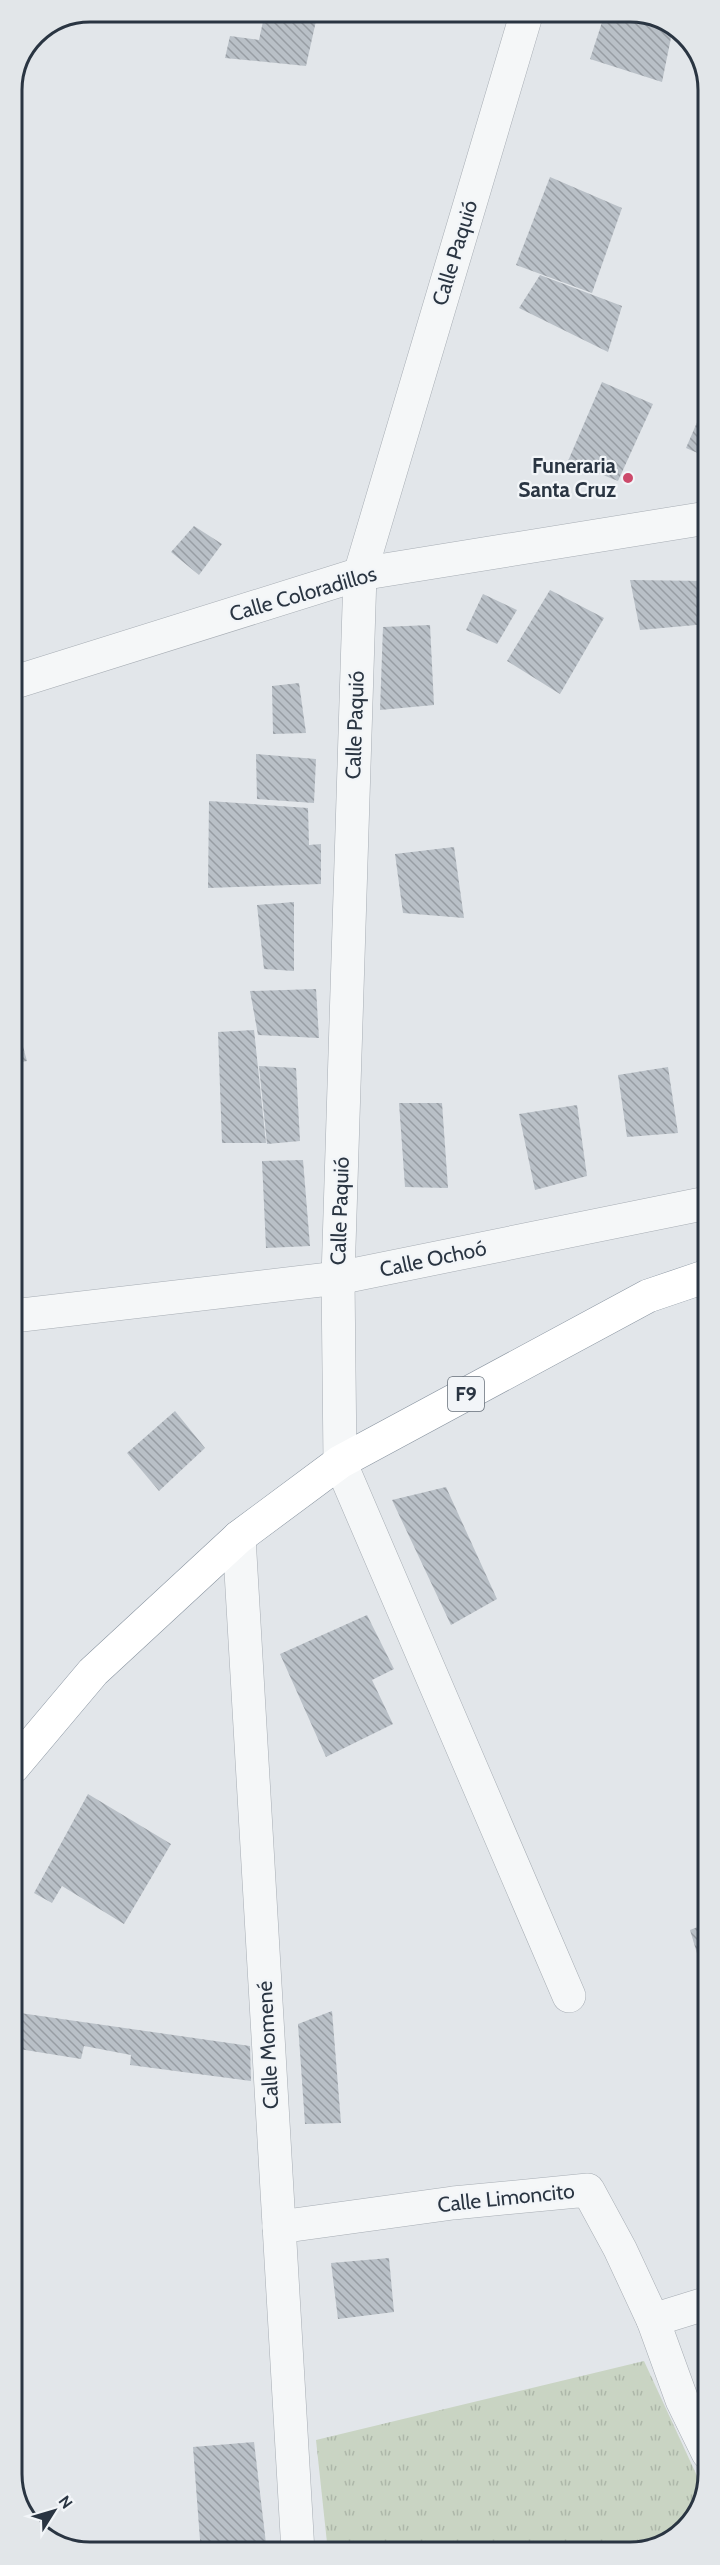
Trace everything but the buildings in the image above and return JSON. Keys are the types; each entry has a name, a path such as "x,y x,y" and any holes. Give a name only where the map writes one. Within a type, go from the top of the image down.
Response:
{"highway":[{"name":"F9","path":"22,1756 93,1672 239,1537 340,1462 648,1296 698,1279"}],"street":[{"name":"Calle Paquió","path":"340,1462 338,1278 360,574 523,23"},
{"name":"Calle Coloradillos","path":"22,680 360,574 698,519"},
{"name":"Calle Ochoó","path":"22,1315 338,1278 698,1205"},
{"path":"340,1462 569,1996"},
{"name":"Calle Momené","path":"239,1537 297,2542"},
{"name":"Calle Limoncito","path":"279,2227 453,2203 588,2190 620,2249 653,2320 682,2400 698,2433"},
{"path":"653,2320 698,2306"}],"green space":[{"path":"644,2361 698,2478 694,2497 681,2520 664,2533 643,2541 327,2542 316,2440"}],"place":[{"name":"Funeraria Santa Cruz","path":"628,478"}]}
